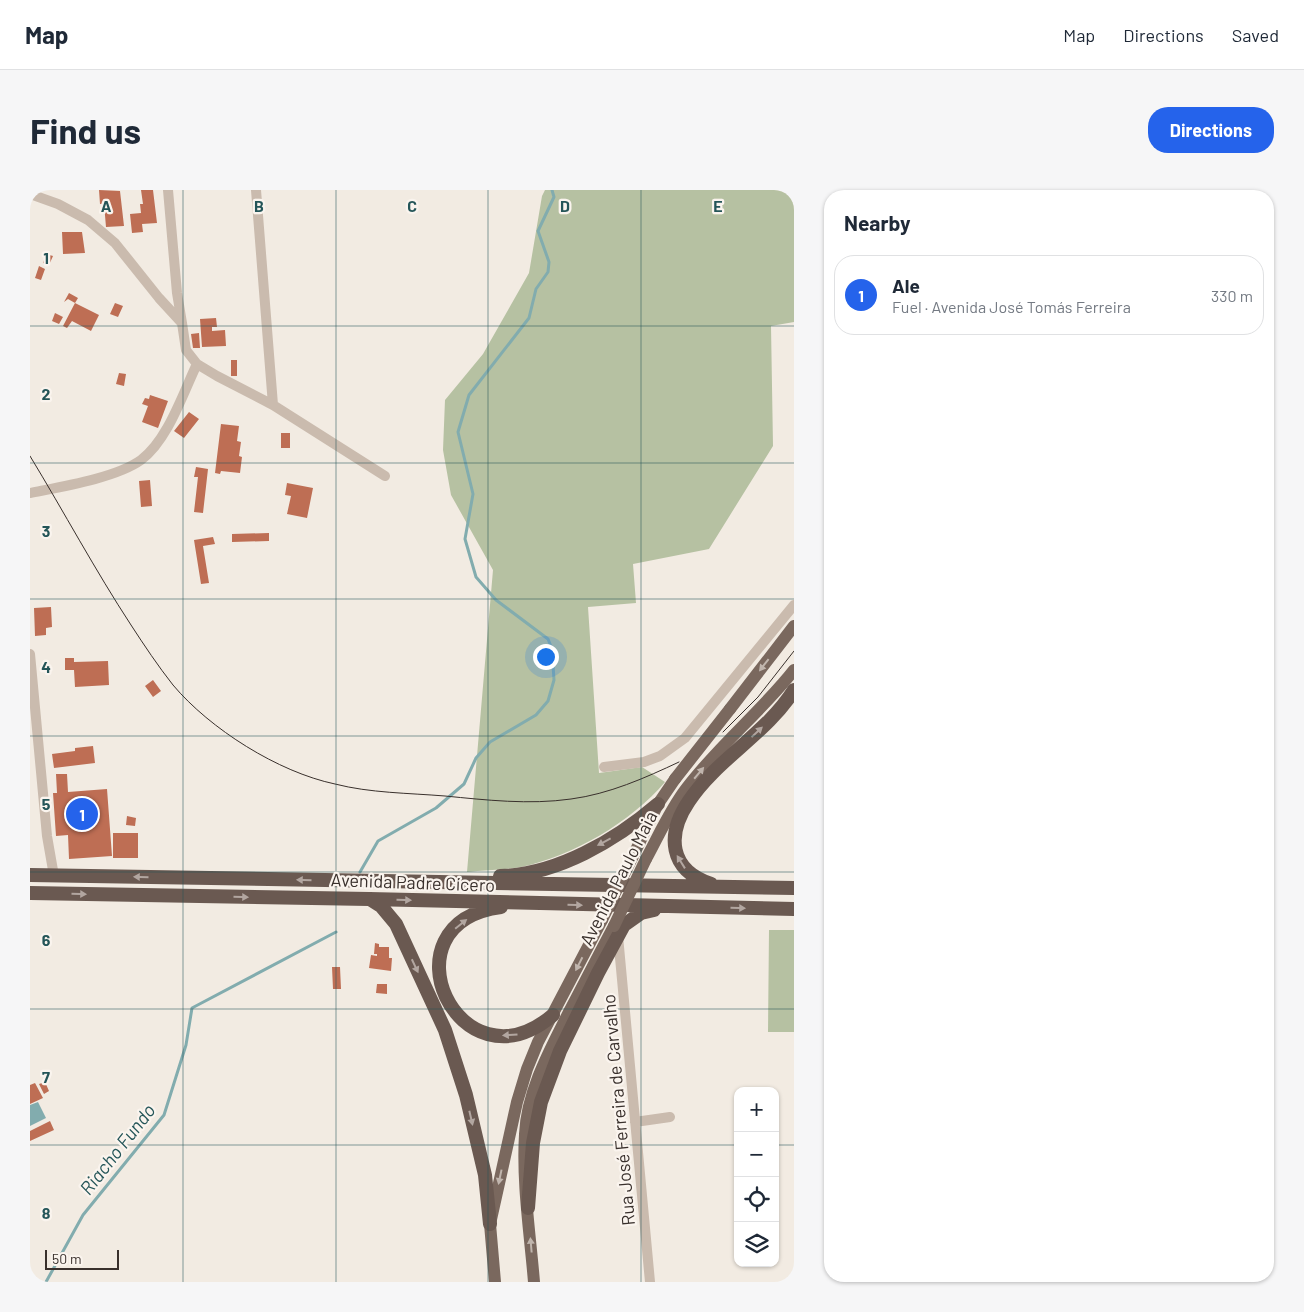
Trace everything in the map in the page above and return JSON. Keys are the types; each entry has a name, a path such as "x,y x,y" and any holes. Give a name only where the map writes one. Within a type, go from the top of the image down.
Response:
{"highway":[{"path":"721,887 700,880 692,875 680,862 675,843 678,822 689,801 776,712 794,690"},
{"path":"456,882 470,877 528,873 554,865 582,854 619,834 658,804"},
{"name":"Avenida Padre Cícero","path":"30,875 794,888"},
{"name":"Avenida Padre Cícero","path":"30,893 369,899 794,910"},
{"path":"369,899 381,906 396,924 445,1030 466,1095 485,1175 490,1224"},
{"path":"526,904 495,908 470,916 457,926 446,938 440,953 438,968 440,981 451,1008 464,1022 477,1030 495,1035 514,1035 541,1025 553,1015"},
{"path":"528,1208 533,1142 541,1102 560,1051 616,930 641,913 669,906"}],"main road":[{"path":"495,1282 490,1224 517,1102 527,1069 602,920 640,857 658,804 675,779 794,626"},
{"name":"Avenida Paulo Maia","path":"534,1282 524,1175 525,1133 534,1091 550,1049 616,930 640,857 685,790 794,670"}],"street":[{"path":"168,190 177,293 186,350 197,364 273,405 385,476"},
{"path":"256,190 273,405"},
{"path":"30,194 70,210 88,220 102,231 182,323"},
{"path":"30,493 104,476 141,460 164,431 197,364"},
{"path":"604,766 644,762 660,756 684,738 794,605"},
{"path":"30,654 47,836 54,876"},
{"name":"Rua José Ferreira de Carvalho","path":"616,930 650,1282"},
{"path":"636,1122 670,1117"}],"green space":[{"path":"545,190 794,190 794,322 771,326 773,446 709,549 633,564 636,603 588,607 599,773 642,767 665,782 651,797 618,824 561,855 521,867 467,872 493,570 451,495 443,450 445,400 483,354 529,273 542,196"},
{"path":"769,930 794,930 794,1032 768,1032"}],"water":[{"path":"38,1102 46,1118 30,1126 30,1105"}],"building":[{"path":"99,190 120,191 124,226 106,227 104,204 100,204"},
{"path":"141,190 153,190 157,223 142,224 143,232 132,233 130,214 141,213 140,204 143,204"},
{"path":"62,232 82,232 85,253 63,254"},
{"path":"46,254 53,256 49,265 43,263"},
{"path":"39,266 45,269 41,280 35,278"},
{"path":"69,293 78,298 75,303 68,299 64,302"},
{"path":"75,303 99,315 91,331 72,321 67,328 63,326"},
{"path":"115,303 123,306 118,317 110,314"},
{"path":"55,313 63,317 59,324 52,321"},
{"path":"216,318 217,327 212,327 212,331 225,330 226,346 202,347 200,319"},
{"path":"199,333 200,348 193,348 191,334"},
{"path":"231,360 237,360 237,376 231,376"},
{"path":"119,373 126,374 124,386 116,384"},
{"path":"150,395 168,401 158,428 142,422 148,406 142,404 145,398 149,399"},
{"path":"189,412 199,419 184,438 174,431"},
{"path":"221,424 239,426 237,441 241,442 239,456 242,457 240,473 221,471 220,474 215,473"},
{"path":"281,433 290,433 290,448 281,448"},
{"path":"196,467 208,469 203,513 194,512 198,477 194,477"},
{"path":"150,480 152,506 141,507 139,481"},
{"path":"287,483 313,488 307,518 287,514 291,496 285,495"},
{"path":"269,533 269,541 232,542 232,534"},
{"path":"213,537 215,544 203,546 209,583 201,584 194,540"},
{"path":"51,607 52,627 46,628 46,635 35,636 34,608"},
{"path":"65,658 74,658 74,662 108,661 109,685 75,687 74,670 65,670"},
{"path":"153,680 161,691 153,697 145,686"},
{"path":"93,746 95,763 54,768 52,754"},
{"path":"56,774 67,774 68,792 107,789 112,856 69,859 68,835 56,836 53,793 57,793"},
{"path":"127,816 136,818 135,826 126,825"},
{"path":"113,833 138,833 138,858 113,858"},
{"path":"375,943 379,944 379,947 389,947 389,958 392,958 391,971 369,968 371,955 377,956 377,954 374,954"},
{"path":"332,967 340,967 341,989 333,989"},
{"path":"377,984 387,984 387,994 376,993"},
{"path":"45,1082 49,1091 44,1094 39,1084"},
{"path":"35,1083 43,1098 30,1104 30,1085"},
{"path":"50,1121 54,1130 30,1141 30,1131"}],"waterway":[{"name":"Riacho Fundo","path":"360,872 378,841 436,808 464,784 476,758 490,742 536,715 548,701 554,680 552,649 548,639 496,600 476,577 465,539 473,494 458,432 469,395 529,318 536,289 548,272 549,262 538,231 554,197 552,190"},
{"name":"Riacho Fundo","path":"46,1282 83,1215 164,1115 186,1045 192,1008 336,932"}],"tram line":[{"path":"30,456 118,604 173,685 188,701 225,732 268,759 291,770 335,784 362,789 539,802 585,797 640,779 679,762"},
{"path":"723,732 758,697 794,651"}],"place":[{"name":"Ale","path":"82,814"}]}
